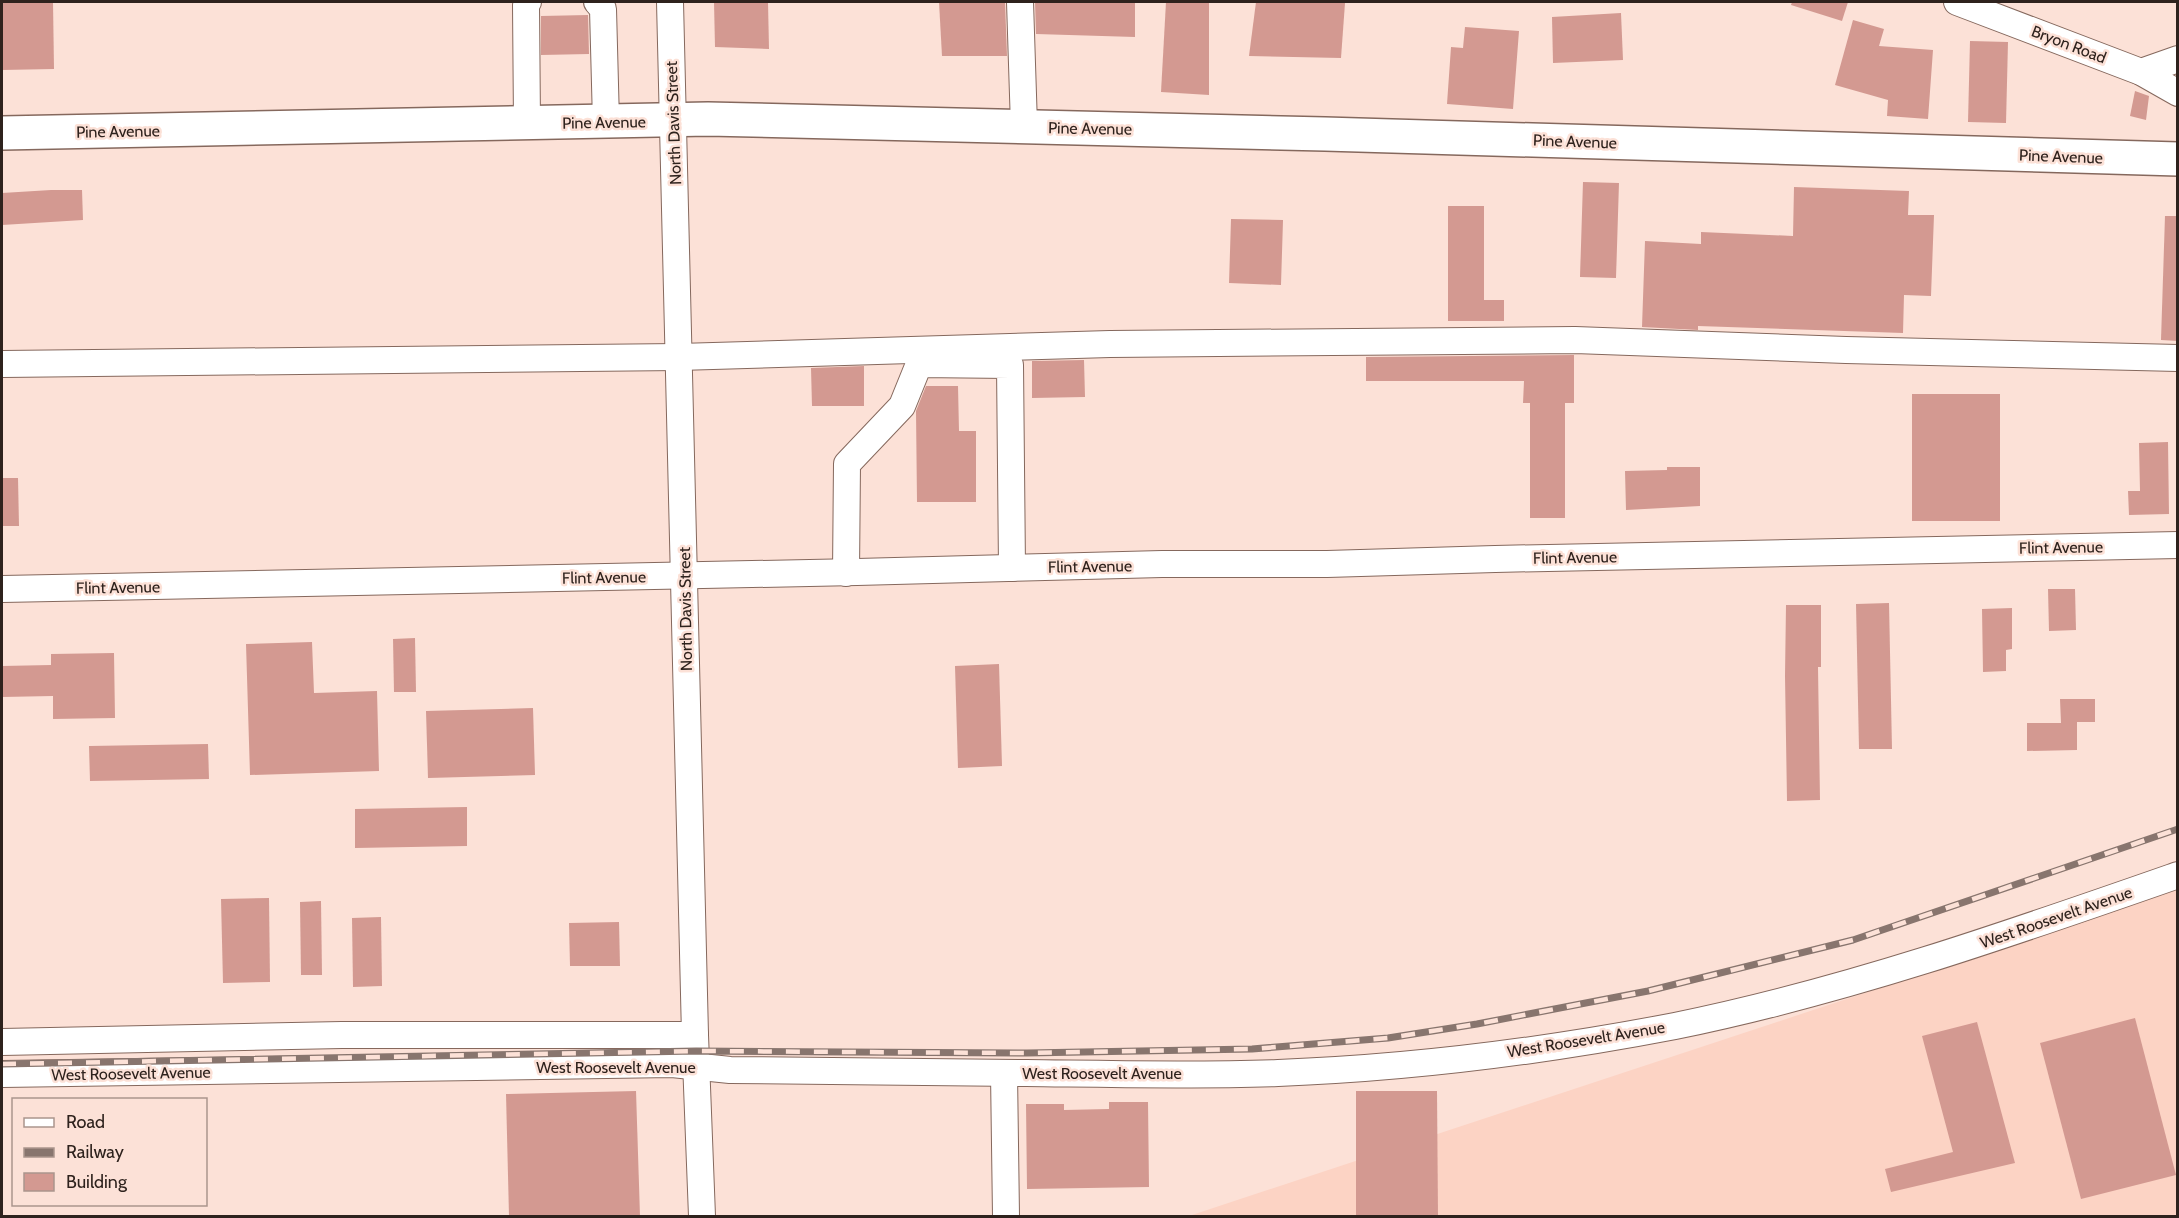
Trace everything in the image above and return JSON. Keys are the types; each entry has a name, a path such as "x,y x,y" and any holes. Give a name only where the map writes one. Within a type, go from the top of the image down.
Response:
{"main road":[{"name":"Pine Avenue","path":"2,133 674,119 1024,126 2178,159"}],"street":[{"path":"527,123 526,5 528,2"},
{"path":"597,2 603,9 606,122"},
{"name":"North Davis Street","path":"670,2 695,1035 702,1216"},
{"path":"1020,2 1024,126"},
{"name":"Bryon Road","path":"1957,2 2141,72 2178,93"},
{"path":"2141,72 2178,59"},
{"path":"2,364 679,357 1110,344 1575,340 1846,350 2178,358"},
{"path":"846,573 847,464 902,406 919,364 1010,365 1012,568"},
{"name":"Flint Avenue","path":"2,589 2178,545"},
{"name":"West Roosevelt Avenue","path":"2,1074 672,1064 730,1070 1180,1074 1279,1073 1365,1067 1554,1046 1671,1026 1776,1004 1913,965 2178,875"},
{"name":"West Roosevelt Avenue","path":"2,1042 354,1035 695,1035"},
{"path":"1004,1073 1006,1216"}],"shaded area":[{"path":"2177,890 2177,1216 1189,1216"}],"building":[{"path":"2,2 53,2 54,69 2,70"},
{"path":"714,2 768,2 769,49 715,47"},
{"path":"939,2 1005,2 1007,56 942,56"},
{"path":"1035,2 1135,2 1135,37 1036,34"},
{"path":"1166,2 1209,2 1209,95 1161,92"},
{"path":"1256,2 1345,3 1341,58 1249,56"},
{"path":"1792,2 1848,2 1842,21 1791,5"},
{"path":"1621,13 1623,60 1553,63 1552,17"},
{"path":"588,15 589,54 541,55 541,16"},
{"path":"1853,20 1884,29 1879,46 1933,50 1928,119 1887,116 1888,100 1835,85"},
{"path":"1465,27 1519,31 1513,109 1447,104 1451,47 1463,48"},
{"path":"1970,41 2008,42 2006,123 1968,122"},
{"path":"2135,91 2149,96 2146,120 2130,116"},
{"path":"1583,182 1619,183 1616,278 1580,277"},
{"path":"1794,187 1909,191 1908,215 1934,215 1931,296 1904,295 1903,333 1698,326 1698,330 1642,327 1645,241 1701,244 1701,232 1793,236"},
{"path":"82,190 83,220 2,225 2,193"},
{"path":"1448,206 1484,206 1484,300 1504,300 1504,321 1448,321"},
{"path":"2165,216 2178,216 2178,341 2161,340"},
{"path":"1231,219 1283,220 1281,285 1229,283"},
{"path":"1574,355 1574,403 1565,403 1565,518 1530,518 1530,403 1523,403 1524,381 1366,381 1366,357"},
{"path":"1084,360 1085,397 1032,398 1032,361"},
{"path":"864,366 864,406 812,406 811,368"},
{"path":"926,386 958,386 959,431 976,431 976,502 917,502 916,411"},
{"path":"1912,394 2000,394 2000,521 1912,521"},
{"path":"2168,442 2169,514 2129,515 2128,491 2140,491 2139,443"},
{"path":"1667,467 1700,467 1700,506 1626,510 1625,471 1667,470"},
{"path":"2,478 18,478 19,526 2,526"},
{"path":"2048,589 2075,589 2076,630 2049,631"},
{"path":"1889,603 1892,749 1859,749 1856,604"},
{"path":"1786,605 1821,605 1821,667 1818,667 1820,800 1787,801"},
{"path":"2012,608 2012,649 2006,650 2006,671 1983,672 1982,609"},
{"path":"415,638 416,692 394,692 393,639"},
{"path":"312,642 314,693 377,691 379,771 250,775 246,644"},
{"path":"114,653 115,718 53,719 53,696 2,697 2,666 51,665 51,654"},
{"path":"999,664 1002,766 958,768 955,666"},
{"path":"2060,699 2095,699 2095,722 2077,722 2077,750 2027,751 2027,723 2061,723"},
{"path":"533,708 535,775 428,778 426,711"},
{"path":"208,744 209,779 90,781 89,746"},
{"path":"467,807 467,846 355,848 355,809"},
{"path":"269,898 270,982 223,983 221,899"},
{"path":"321,901 322,975 301,975 300,902"},
{"path":"381,917 382,986 353,987 352,918"},
{"path":"619,922 620,966 570,966 569,923"},
{"path":"2135,1018 2176,1175 2081,1199 2040,1043"},
{"path":"1977,1022 2015,1163 1891,1192 1885,1169 1953,1152 1922,1036"},
{"path":"636,1091 640,1216 509,1216 506,1094"},
{"path":"1356,1091 1437,1091 1438,1216 1356,1216"},
{"path":"1109,1102 1148,1102 1149,1187 1027,1189 1026,1104 1064,1104 1064,1110 1109,1109"}],"railway":[{"path":"2,1064 696,1051 1027,1053 1252,1049 1388,1038 1477,1024 1648,991 1853,940 2178,829"}]}
